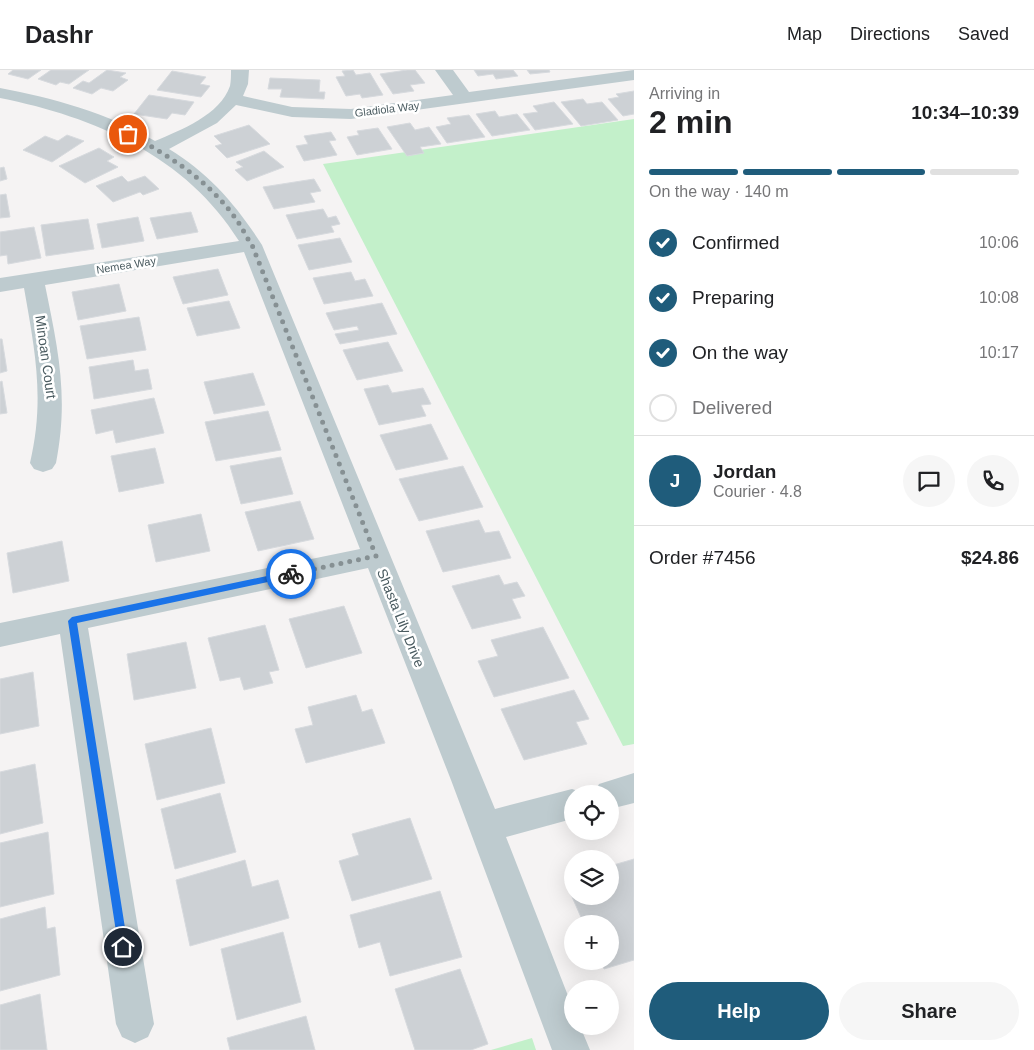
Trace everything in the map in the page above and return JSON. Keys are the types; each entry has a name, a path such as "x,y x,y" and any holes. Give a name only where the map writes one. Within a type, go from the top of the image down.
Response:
{"street":[{"path":"155,148 201,126 214,117 232,99 240,84 240,70"},
{"path":"444,70 465,99"},
{"name":"Gladiola Way","path":"232,99 274,110 332,114 371,112 634,75"},
{"name":"Shasta Lily Drive","path":"0,93 72,112 128,134 155,148 207,186 236,219 252,245 486,827 571,1050"},
{"name":"Nemea Way","path":"0,286 252,245"},
{"name":"Minoan Court","path":"33,280 52,383 52,421 43,463"},
{"path":"0,635 376,556"},
{"path":"72,621 135,1024"},
{"path":"619,792 634,788"},
{"path":"486,827 564,806"}],"green space":[{"path":"634,119 634,744 623,746 323,164"},
{"path":"532,1038 536,1050 491,1050"}],"building":[{"path":"13,70 41,70 28,79 8,74"},
{"path":"51,70 89,70 69,84 60,82 56,85 38,79"},
{"path":"107,70 126,73 120,77 128,80 113,91 101,88 92,94 73,88 83,81 89,83"},
{"path":"353,70 356,75 370,73 383,95 362,98 360,94 346,96 336,77 345,76 342,71"},
{"path":"415,70 425,83 410,85 414,91 393,94 380,74"},
{"path":"474,70 513,70 518,76 496,79 493,74 478,76"},
{"path":"527,70 549,70 550,72 530,74"},
{"path":"172,71 206,77 200,84 210,86 201,97 157,90"},
{"path":"270,78 320,80 319,92 325,92 324,99 280,97 282,89 268,89"},
{"path":"634,91 634,114 623,116 608,99 619,97 616,94"},
{"path":"149,95 194,102 185,115 172,113 167,119 134,114"},
{"path":"583,99 587,104 602,102 618,120 581,126 561,102"},
{"path":"554,102 573,124 535,130 523,114 538,112 533,106"},
{"path":"495,111 499,117 517,114 530,130 492,136 476,114"},
{"path":"469,115 485,137 447,143 436,127 451,124 447,118"},
{"path":"410,123 415,130 429,127 441,144 420,147 424,153 407,156 387,127"},
{"path":"249,125 270,144 227,158 215,146 222,144 214,136"},
{"path":"378,128 392,149 357,155 347,137 359,135 357,131"},
{"path":"331,132 336,140 329,141 337,155 304,161 296,146 308,144 304,136"},
{"path":"67,135 84,141 52,162 23,150 45,136 58,141"},
{"path":"99,148 114,157 107,161 118,167 85,183 59,166"},
{"path":"264,151 284,167 247,181 235,170 243,167 236,162"},
{"path":"4,167 7,179 0,181 0,168"},
{"path":"122,176 128,182 145,176 159,189 143,195 140,192 113,202 96,186"},
{"path":"314,179 321,191 310,193 315,202 274,209 263,187"},
{"path":"6,194 10,217 0,218 0,195"},
{"path":"323,209 328,218 336,216 340,224 331,226 334,232 297,239 286,215"},
{"path":"191,212 198,232 157,239 150,218"},
{"path":"138,217 144,241 102,248 97,224"},
{"path":"88,219 94,249 46,256 41,225"},
{"path":"34,227 41,258 8,264 7,255 0,256 0,232"},
{"path":"340,238 352,262 309,270 298,245"},
{"path":"218,269 228,295 183,304 173,277"},
{"path":"351,272 355,281 365,279 373,296 324,304 313,278"},
{"path":"119,284 126,311 78,320 72,292"},
{"path":"229,301 240,328 197,336 187,308"},
{"path":"382,303 397,334 340,344 335,334 359,330 357,326 334,330 326,313"},
{"path":"139,317 146,350 87,359 80,326"},
{"path":"0,339 2,339 7,371 0,373"},
{"path":"388,342 403,371 357,380 343,350"},
{"path":"133,360 135,371 148,369 152,389 94,399 89,367"},
{"path":"253,373 265,405 214,414 204,382"},
{"path":"2,381 7,413 0,414 0,382"},
{"path":"388,385 392,393 423,388 431,404 421,405 426,416 379,425 364,389"},
{"path":"154,398 164,433 116,443 113,430 96,434 91,410"},
{"path":"268,411 281,450 216,461 205,422"},
{"path":"431,424 448,459 396,470 380,435"},
{"path":"155,448 164,483 119,492 111,456"},
{"path":"281,457 293,494 241,504 230,466"},
{"path":"463,466 483,507 419,521 399,479"},
{"path":"300,501 314,539 258,551 245,512"},
{"path":"201,514 210,551 156,562 148,525"},
{"path":"479,520 485,533 499,531 511,558 443,572 426,531"},
{"path":"62,541 69,581 13,593 7,553"},
{"path":"499,575 504,585 517,582 525,596 512,599 521,618 472,629 452,586"},
{"path":"344,606 362,653 306,668 289,619"},
{"path":"265,625 279,670 269,672 273,683 244,690 240,677 220,681 208,638"},
{"path":"543,627 569,678 494,697 478,661 498,656 491,640"},
{"path":"186,642 196,688 134,700 127,654"},
{"path":"33,672 39,726 0,734 0,679"},
{"path":"574,690 589,719 576,722 587,744 524,760 501,709"},
{"path":"356,695 362,712 372,709 385,743 306,763 295,729 313,725 308,707"},
{"path":"211,728 225,783 157,800 145,744"},
{"path":"35,764 43,823 0,834 0,772"},
{"path":"220,793 236,852 175,869 161,809"},
{"path":"410,818 432,879 352,901 339,861 359,855 352,834"},
{"path":"48,832 54,894 0,907 0,843"},
{"path":"634,859 634,960 619,964 619,915 580,915 576,905 619,905 619,863"},
{"path":"245,860 252,887 278,880 289,918 190,946 176,880"},
{"path":"440,891 462,957 390,976 380,942 359,948 350,915"},
{"path":"45,907 47,929 55,927 60,975 0,991 0,919"},
{"path":"283,932 301,1002 237,1020 221,949"},
{"path":"460,969 488,1044 471,1050 415,1050 395,989"},
{"path":"40,994 47,1050 0,1050 0,1005"},
{"path":"306,1016 315,1050 230,1050 227,1038"}],"way so far":[{"path":"128,134 155,148 207,186 236,219 252,245 376,556 291,574"}],"route":[{"path":"123,947 72,621 291,574"}]}
